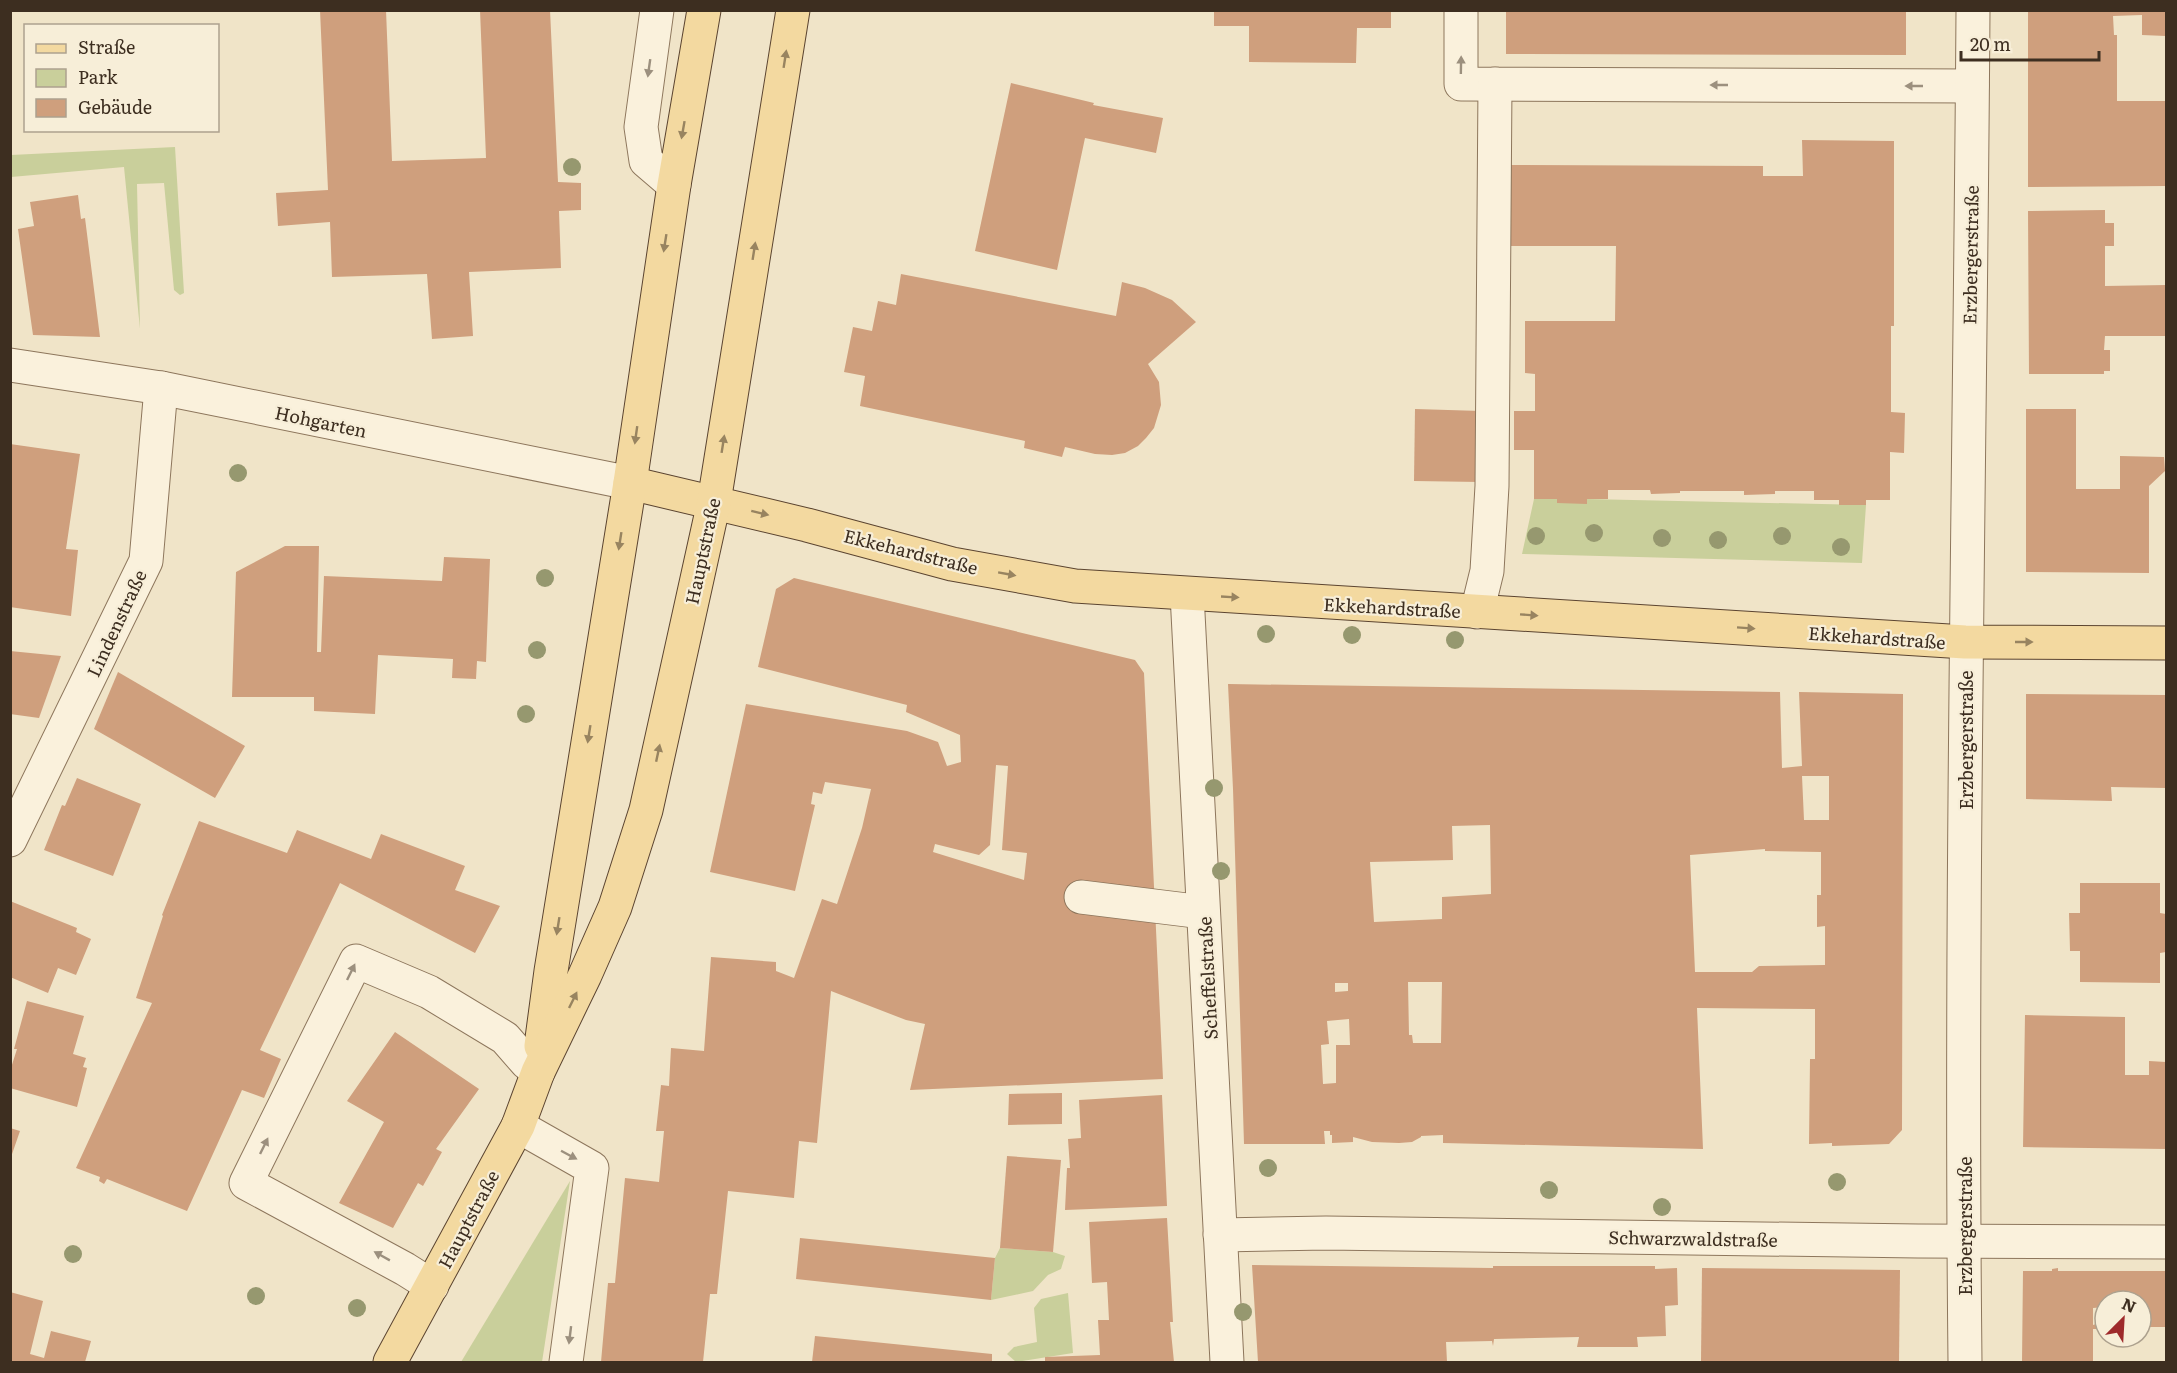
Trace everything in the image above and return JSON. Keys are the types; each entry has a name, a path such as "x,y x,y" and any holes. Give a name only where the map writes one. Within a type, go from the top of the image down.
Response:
{"main road":[{"name":"Hauptstraße","path":"538,1072 562,902 630,483 674,185 704,10"},
{"name":"Hauptstraße","path":"390,1362 518,1126 538,1072 615,907 642,820 714,502 793,10"},
{"name":"Ekkehardstraße","path":"630,483 714,502 952,564 1075,586 1965,642 2166,643"}],"street":[{"path":"657,10 641,127 646,161 674,185"},
{"path":"1461,10 1461,84 1972,86"},
{"name":"Erzbergerstraße","path":"1965,1362 1965,642 1973,10"},
{"path":"1477,612 1486,571 1492,486 1495,84"},
{"name":"Hohgarten","path":"10,365 161,388 630,483"},
{"name":"Lindenstraße","path":"10,840 146,561 161,388"},
{"name":"Scheffelstraße","path":"1187,594 1227,1362"},
{"path":"1081,897 1203,912"},
{"path":"432,1286 246,1183 356,961 429,992 505,1038 538,1072"},
{"path":"518,1126 592,1168 566,1362"},
{"name":"Schwarzwaldstraße","path":"1220,1235 1326,1233 2166,1242"}],"green space":[{"path":"175,147 184,293 180,295 174,290 164,183 137,184 140,329 124,167 11,177 11,155"},
{"path":"1534,499 1557,499 1557,503 1587,499 1866,505 1862,563 1522,554"},
{"path":"570,1181 542,1362 461,1362"},
{"path":"1000,1248 1053,1252 1065,1256 1061,1269 1048,1275 1033,1291 991,1300 995,1258"},
{"path":"1068,1293 1073,1353 1016,1362 1007,1354 1014,1347 1037,1342 1034,1308 1041,1299"}],"building":[{"path":"320,10 386,10 392,161 486,158 480,10 550,10 558,182 581,183 581,210 559,211 561,268 469,272 473,336 432,339 427,274 332,277 330,222 278,226 276,193 328,190"},
{"path":"1214,10 1391,10 1391,28 1357,28 1356,63 1249,62 1249,26 1214,26"},
{"path":"1506,10 1906,10 1906,55 1506,54"},
{"path":"2028,10 2166,10 2166,36 2142,35 2142,15 2113,16 2114,35 2117,35 2117,101 2166,101 2166,186 2028,187"},
{"path":"1011,83 1094,103 1093,105 1163,118 1156,153 1085,138 1057,270 975,251"},
{"path":"1802,140 1894,141 1894,326 1891,326 1891,412 1905,413 1904,453 1890,452 1890,500 1866,500 1866,505 1839,505 1839,500 1814,500 1814,491 1775,491 1775,494 1744,495 1744,491 1680,491 1680,493 1651,494 1650,490 1608,490 1608,499 1587,499 1587,504 1557,503 1557,499 1534,499 1534,450 1514,450 1514,411 1535,411 1535,374 1525,373 1525,321 1615,321 1616,246 1505,246 1505,165 1763,166 1763,176 1803,176"},
{"path":"78,195 81,219 85,218 100,337 33,335 18,229 34,226 30,202"},
{"path":"2105,210 2105,223 2114,223 2114,246 2105,246 2105,286 2166,285 2166,336 2105,336 2104,350 2110,350 2110,371 2104,371 2104,374 2029,374 2028,211"},
{"path":"901,274 1116,316 1122,282 1145,288 1172,300 1196,322 1148,364 1159,382 1161,405 1154,428 1146,438 1138,446 1125,453 1095,454 1065,447 1062,457 1024,448 1025,441 860,406 865,376 844,372 853,327 872,331 878,301 896,305"},
{"path":"1415,409 1481,411 1480,482 1414,481"},
{"path":"2026,409 2076,409 2076,489 2120,489 2120,456 2164,457 2165,471 2149,486 2149,573 2026,572"},
{"path":"10,444 80,454 66,549 78,550 71,616 10,607"},
{"path":"285,546 319,546 317,652 321,652 324,576 442,581 444,557 490,559 486,662 477,661 476,679 452,678 453,659 378,655 375,714 314,711 314,697 232,697 236,572"},
{"path":"794,578 1135,660 1144,673 1163,1079 910,1090 925,1024 906,1020 831,991 817,1143 799,1141 794,1198 728,1191 717,1294 710,1294 703,1362 601,1362 608,1283 615,1283 625,1178 659,1182 664,1131 656,1131 661,1085 669,1086 671,1048 704,1051 711,957 776,962 776,971 794,978 822,899 837,904 862,828 871,789 825,782 822,794 813,792 811,804 815,805 795,891 710,872 746,704 907,731 938,742 947,766 961,762 960,735 906,712 907,705 758,667 776,589","holes":["996,765 1008,766 1002,850 1027,853 1024,880 933,852 935,844 979,855 990,845"]},
{"path":"10,651 61,656 39,718 10,714"},
{"path":"118,672 245,746 215,798 94,729"},
{"path":"1228,684 1780,692 1782,768 1802,766 1799,692 1903,694 1902,1130 1889,1144 1832,1146 1832,1143 1809,1144 1810,1059 1815,1059 1815,1009 1697,1008 1703,1149 1443,1143 1443,1135 1421,1136 1412,1142 1399,1143 1372,1142 1353,1137 1353,1142 1332,1143 1330,1131 1324,1131 1325,1144 1244,1144","holes":["1802,776 1829,776 1829,820 1804,820","1490,825 1491,894 1442,897 1442,919 1374,922 1370,862 1453,860 1452,826","1765,849 1765,851 1821,852 1821,895 1817,895 1817,927 1825,926 1825,965 1759,966 1752,972 1695,972 1690,855","1408,982 1442,982 1441,1043 1413,1043 1412,1035 1409,1035","1335,983 1348,983 1348,991 1335,992","1349,1019 1350,1045 1336,1045 1336,1083 1323,1084 1321,1045 1329,1044 1327,1021"]},
{"path":"2026,694 2166,695 2166,788 2111,787 2112,801 2026,799"},
{"path":"77,778 141,804 113,876 44,850 62,805 65,806"},
{"path":"199,821 287,853 297,830 371,859 381,834 465,866 455,890 500,906 475,953 340,883 260,1050 281,1059 264,1098 242,1090 187,1211 107,1179 104,1184 99,1181 100,1177 76,1168 152,1003 136,998 162,915"},
{"path":"2080,883 2160,883 2160,913 2166,914 2166,952 2160,953 2160,983 2080,982 2080,951 2070,951 2069,913 2080,913"},
{"path":"10,901 77,928 76,932 91,939 76,975 58,968 48,993 10,977"},
{"path":"27,1001 84,1016 73,1054 86,1058 83,1067 87,1068 77,1107 10,1088 10,1071 17,1049 14,1049"},
{"path":"2025,1015 2125,1017 2125,1075 2149,1075 2149,1061 2166,1062 2166,1149 2023,1147"},
{"path":"395,1032 479,1089 436,1149 442,1152 423,1186 418,1183 393,1228 339,1203 384,1122 347,1101"},
{"path":"1062,1093 1062,1124 1008,1125 1009,1094"},
{"path":"1162,1095 1167,1206 1065,1210 1067,1168 1070,1168 1068,1139 1081,1138 1079,1100"},
{"path":"10,1128 20,1131 11,1157 10,1157"},
{"path":"1007,1156 1061,1160 1053,1252 1000,1248"},
{"path":"1167,1218 1173,1322 1170,1322 1174,1362 1045,1362 1045,1357 1100,1355 1098,1320 1109,1320 1107,1282 1092,1283 1089,1222"},
{"path":"800,1238 995,1258 991,1300 796,1279"},
{"path":"1252,1265 1493,1268 1493,1266 1655,1266 1655,1269 1677,1268 1678,1305 1665,1306 1666,1336 1637,1337 1638,1347 1577,1347 1579,1337 1494,1339 1493,1346 1492,1341 1446,1342 1447,1362 1258,1362"},
{"path":"1702,1268 1900,1270 1899,1362 1701,1361"},
{"path":"2058,1268 2058,1271 2166,1271 2166,1327 2153,1327 2153,1289 2093,1289 2093,1362 2022,1362 2023,1271 2052,1271"},
{"path":"10,1292 43,1301 30,1354 44,1358 51,1331 91,1341 85,1362 10,1362"},
{"path":"815,1336 992,1354 992,1362 812,1362"}]}
